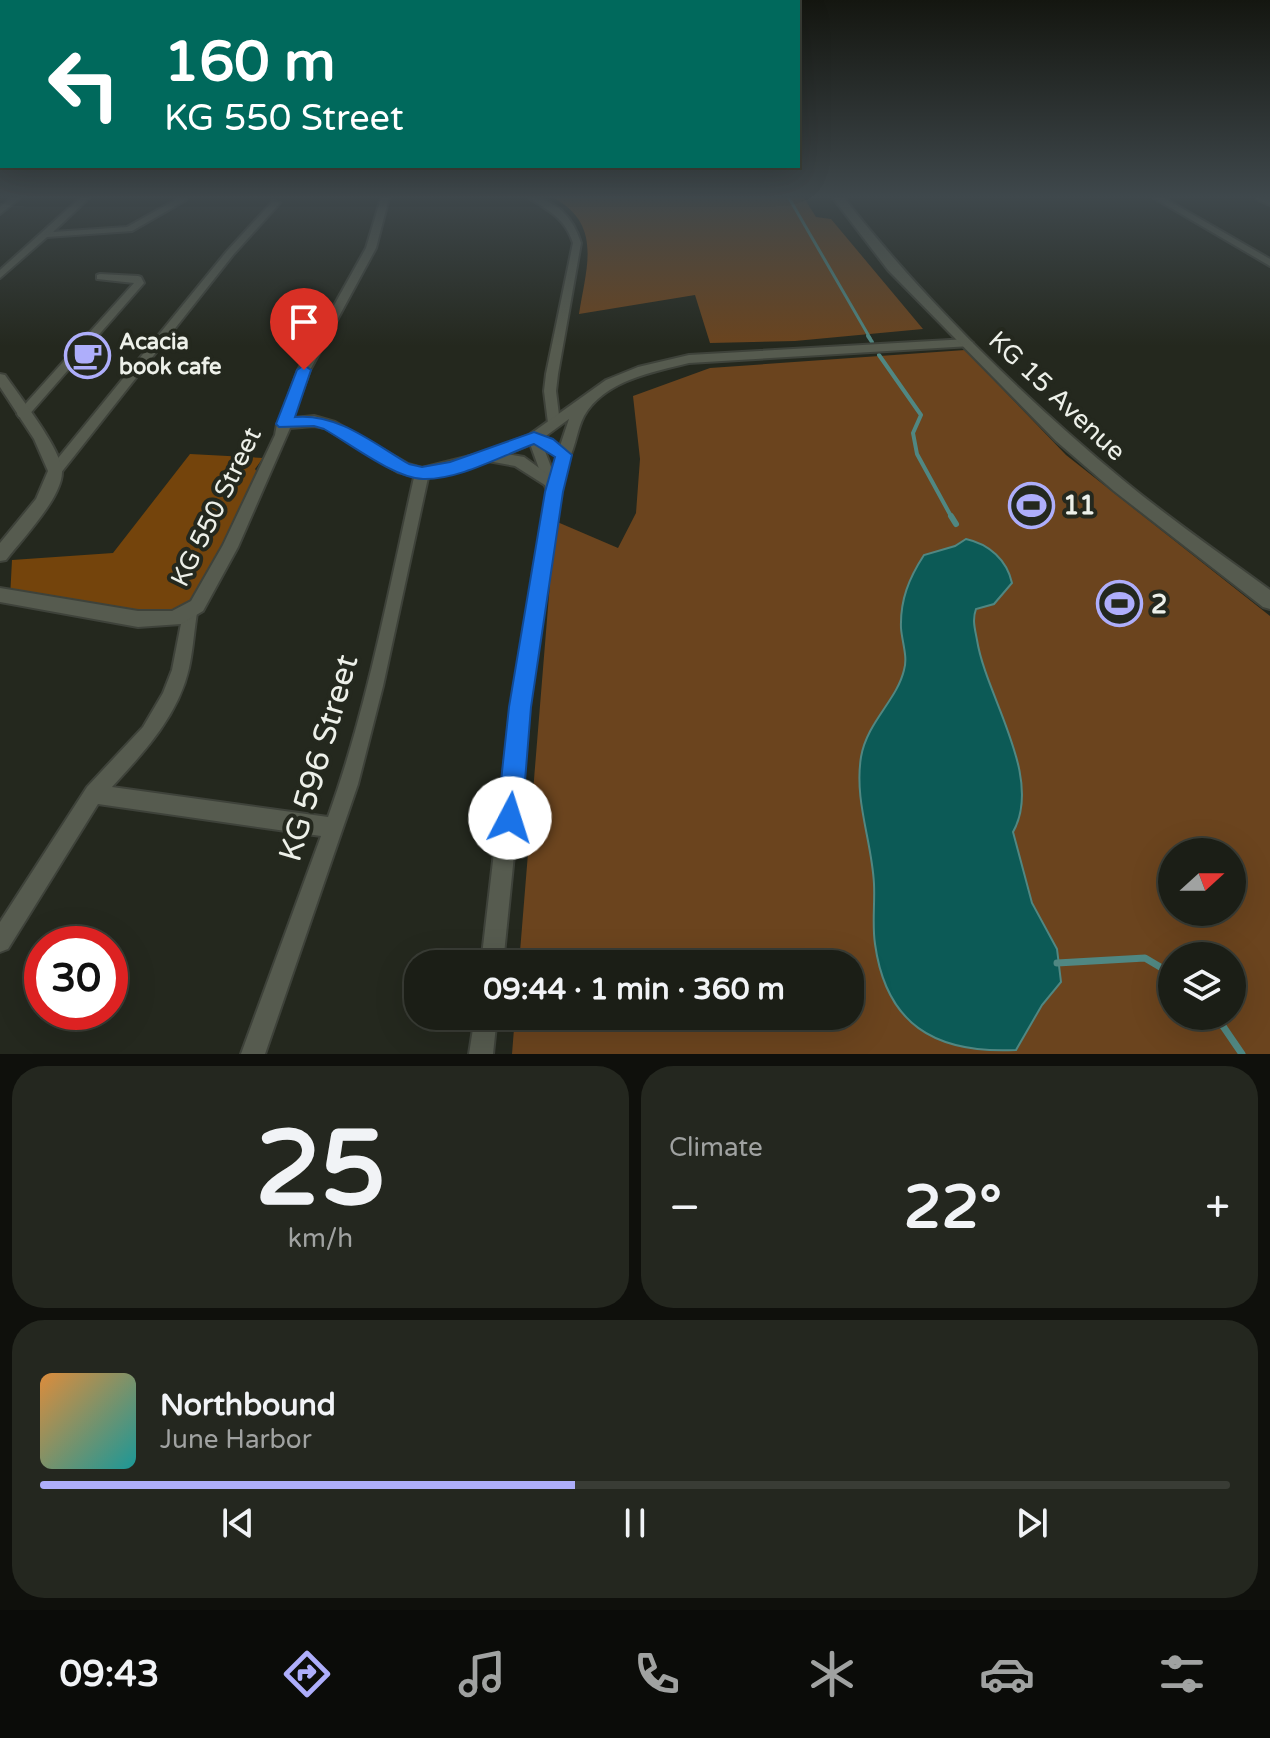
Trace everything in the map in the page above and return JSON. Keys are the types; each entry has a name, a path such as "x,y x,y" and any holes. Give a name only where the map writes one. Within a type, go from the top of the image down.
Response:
{"main road":[{"name":"KG 15 Avenue","path":"876,247 892,267 1062,437 1270,601"}],"street":[{"path":"0,275 30,247"},
{"path":"0,555 50,488 55,471 235,247"},
{"path":"284,424 304,370 371,247"},
{"path":"554,423 552,374 576,247"},
{"path":"1243,247 1270,263"},
{"path":"23,414 139,283 138,279 133,278 100,277"},
{"path":"422,473 486,457 534,438 597,391 643,370 689,359 967,343"},
{"path":"0,378 53,460 55,471"},
{"path":"494,950 520,707 551,487 578,414 597,391"},
{"name":"KG 550 Street","path":"0,595 138,619 161,621 189,613 204,596 230,547 282,435 284,424 314,421 330,425 403,468 422,473"},
{"path":"534,438 548,443 564,455"},
{"path":"534,438 551,487"},
{"path":"486,457 519,461 551,487"},
{"name":"KG 596 Street","path":"253,1054 349,784 375,686 422,473"},
{"path":"0,941 94,794 149,733 170,697 180,670 189,613"},
{"path":"94,794 334,828"},
{"path":"481,1054 484,1030"}],"shaded area":[{"path":"855,247 923,329 795,341 710,343 695,295 579,314 588,249"},
{"path":"965,350 1066,455 1270,616 1270,1054 512,1054 514,1030 864,1030 864,950 520,950 555,521 618,548 636,513 640,459 633,396 710,368"},
{"path":"190,454 263,458 255,469 265,483 200,610 169,625 10,598 12,560 113,553"}],"water":[{"path":"966,539 996,554 1006,567 1012,583 994,604 976,609 974,624 982,662 1018,762 1022,787 1021,810 1013,832 1032,903 1057,949 1061,982 1042,1005 1016,1050 960,1046 918,1028 890,994 881,971 874,936 873,868 859,773 864,744 904,670 902,608 914,572 924,555 955,546"}],"waterway":[{"path":"817,247 870,338"},
{"path":"868,336 872,342"},
{"path":"879,355 921,415 913,433 917,454 952,518"},
{"path":"951,516 956,524"},
{"path":"1057,963 1145,958 1158,966"},
{"path":"1226,1030 1242,1054"}],"place":[{"name":"Acacia book cafe","path":"88,355"},
{"name":"11","path":"1032,505"},
{"name":"2","path":"1120,604"}],"route":[{"path":"304,370 284,424 314,421 330,425 403,468 422,473 452,468 534,438 548,443 564,455 554,492 520,707 510,818"}]}
